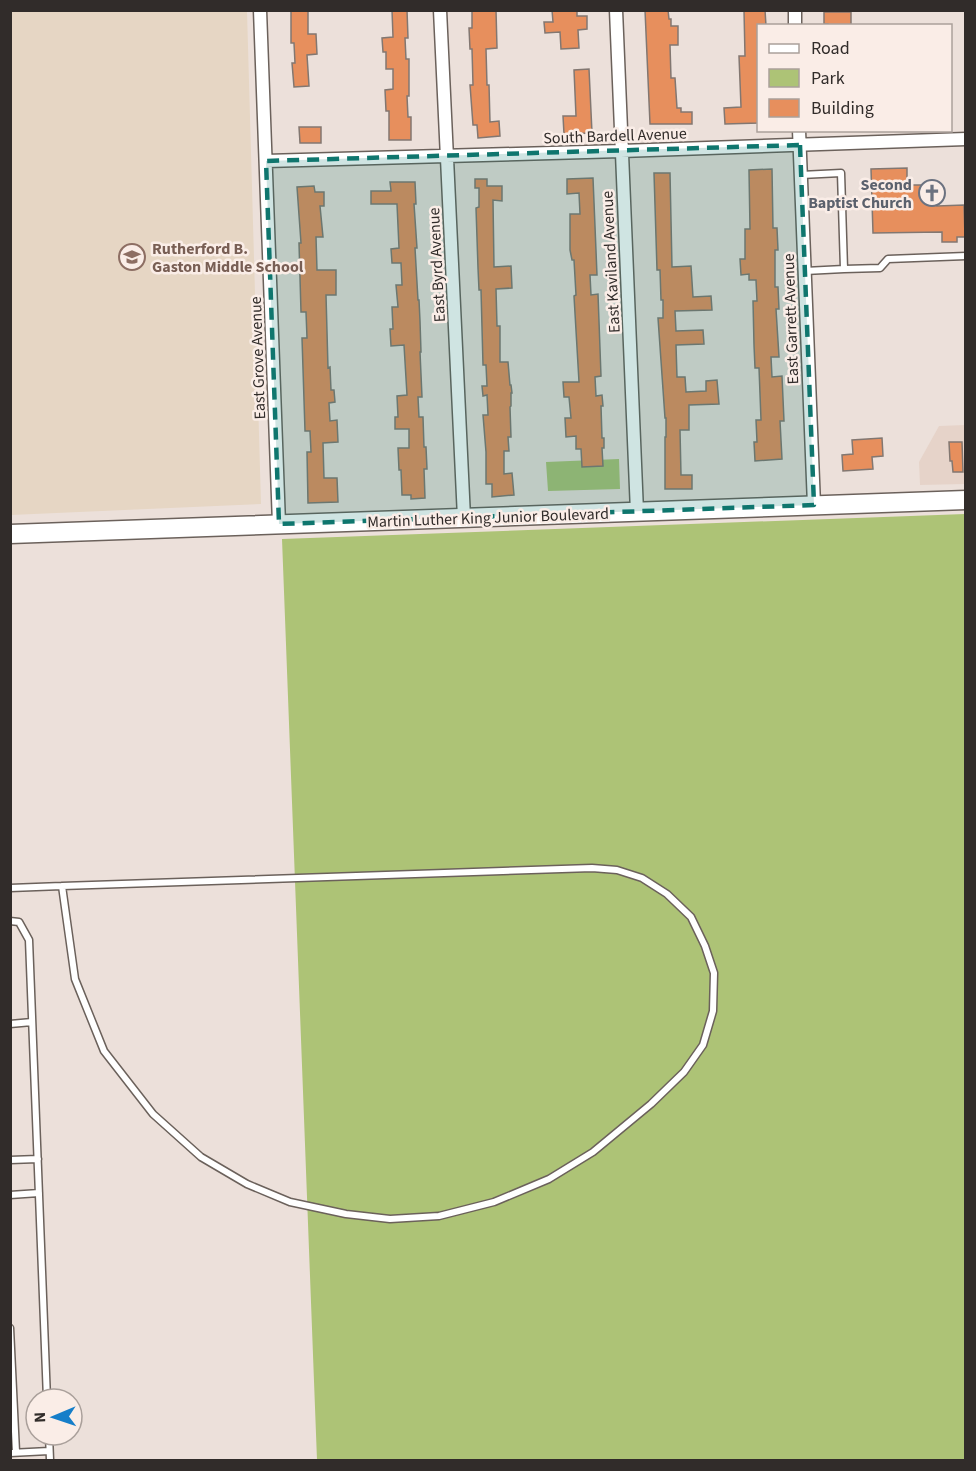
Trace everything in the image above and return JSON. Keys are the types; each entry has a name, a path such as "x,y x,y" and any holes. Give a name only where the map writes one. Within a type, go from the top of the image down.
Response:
{"street":[{"name":"East Grove Avenue","path":"260,10 279,524"},
{"name":"East Byrd Avenue","path":"440,10 464,518"},
{"name":"East Kaviland Avenue","path":"616,10 637,512"},
{"name":"East Garrett Avenue","path":"799,132 814,506"},
{"name":"South Bardell Avenue","path":"266,161 966,139"},
{"name":"Martin Luther King Junior Boulevard","path":"10,534 966,500"}],"lane":[{"path":"801,175 841,173 844,269"},
{"path":"804,271 880,268 888,259 966,256"},
{"path":"10,888 62,886 520,870 592,868 617,870 642,878 667,894 691,917 705,946 714,973 713,1011 704,1045 684,1072 651,1104 593,1152 549,1179 494,1202 439,1216 390,1218 346,1214 290,1202 247,1184 201,1157 153,1114 104,1051 75,979 62,886"},
{"path":"10,921 19,922 29,940 47,1387"},
{"path":"10,1024 32,1022"},
{"path":"10,1160 38,1159"},
{"path":"10,1195 39,1193"},
{"path":"10,1328 13,1453 49,1451"},
{"path":"49,1447 50,1461"}],"highlighted area":[{"path":"800,145 814,505 279,524 266,161"}],"shaded area":[{"name":"Rutherford B. Gaston Middle School","path":"10,11 247,11 261,504 11,515"},
{"path":"965,425 965,484 920,485 919,462 939,426"}],"green space":[{"path":"619,459 620,489 548,491 546,462"},
{"path":"965,514 965,1460 317,1460 282,539"}],"building":[{"path":"291,10 308,10 308,34 316,34 317,54 307,55 309,86 294,87 292,63 295,63 294,43 291,43"},
{"path":"392,10 407,10 408,38 405,38 406,59 409,59 409,96 407,96 408,117 411,117 411,140 389,140 389,111 386,111 385,90 393,89 393,69 386,69 386,52 383,52 382,38 393,37"},
{"path":"472,10 496,10 497,48 486,49 487,85 489,85 490,122 499,121 500,136 478,138 477,125 473,125 470,85 473,85 472,49 470,49 469,28 472,28"},
{"path":"552,10 577,10 577,16 587,16 587,29 578,30 579,48 561,49 560,32 545,33 544,22 553,22"},
{"path":"645,10 668,10 671,26 678,26 678,45 670,45 671,78 675,78 677,108 681,108 681,112 692,112 692,124 650,124"},
{"path":"744,10 765,10 766,24 757,24 757,123 725,124 724,108 741,107 739,56 745,56"},
{"path":"824,12 851,12 851,24 824,24"},
{"path":"589,69 592,133 564,134 563,116 576,116 574,70"},
{"path":"299,127 321,127 321,143 300,143"},
{"path":"907,168 907,185 929,185 929,193 937,193 937,206 964,205 965,237 957,237 957,242 942,242 942,232 873,233 871,169"},
{"path":"772,169 773,228 777,228 778,250 775,250 775,287 778,287 779,309 776,309 779,357 771,357 772,377 782,376 784,421 780,421 782,459 755,461 756,420 761,420 759,368 755,368 754,345 753,301 757,301 756,280 749,280 749,274 741,275 740,259 745,259 745,229 750,229 749,170"},
{"path":"654,173 670,173 672,267 691,266 693,297 711,296 712,310 675,311 676,331 703,330 704,344 676,345 677,377 685,377 686,392 706,391 706,381 717,380 719,404 689,405 689,430 680,430 681,475 692,475 692,489 665,489 666,418 658,318 663,318 663,300 661,300 660,270 657,270"},
{"path":"593,178 597,275 590,275 591,295 598,294 601,376 595,377 596,396 602,395 604,448 602,448 603,466 582,467 581,449 576,449 576,436 566,437 565,418 571,418 569,397 564,397 563,382 579,382 574,260 572,260 570,250 570,214 580,214 579,193 567,194 567,179"},
{"path":"475,179 487,179 487,186 502,186 502,201 493,200 494,267 511,266 512,288 496,289 497,326 500,326 500,362 508,362 512,393 511,437 508,437 509,451 504,451 504,474 512,473 514,495 492,497 492,484 486,484 483,415 488,415 487,395 483,396 482,386 487,386 486,365 483,365 481,290 479,290 478,268 476,208 479,207 479,188 475,188"},
{"path":"390,182 415,182 417,248 415,248 422,397 418,397 419,417 423,417 424,447 426,447 425,498 411,499 411,495 402,495 401,470 399,470 398,448 409,448 409,429 395,429 395,417 398,417 397,396 407,395 404,345 391,346 390,329 393,329 392,307 398,307 396,285 402,285 401,263 392,263 391,249 399,248 397,204 371,204 371,191 391,191"},
{"path":"314,186 315,192 324,192 324,206 320,206 323,237 316,237 317,270 336,270 336,295 326,295 328,368 330,367 331,390 334,390 335,402 329,403 330,421 337,420 338,442 323,443 324,478 337,478 338,502 308,503 307,452 311,452 310,431 305,431 302,338 307,338 306,312 301,312 299,243 301,243 297,187"},
{"path":"882,438 883,456 872,457 873,469 843,471 842,455 853,454 852,440"},
{"path":"949,442 962,442 963,472 953,472"}],"place":[{"name":"Second Baptist Church","path":"932,193"},
{"name":"Rutherford B. Gaston Middle School","path":"132,257"}]}
